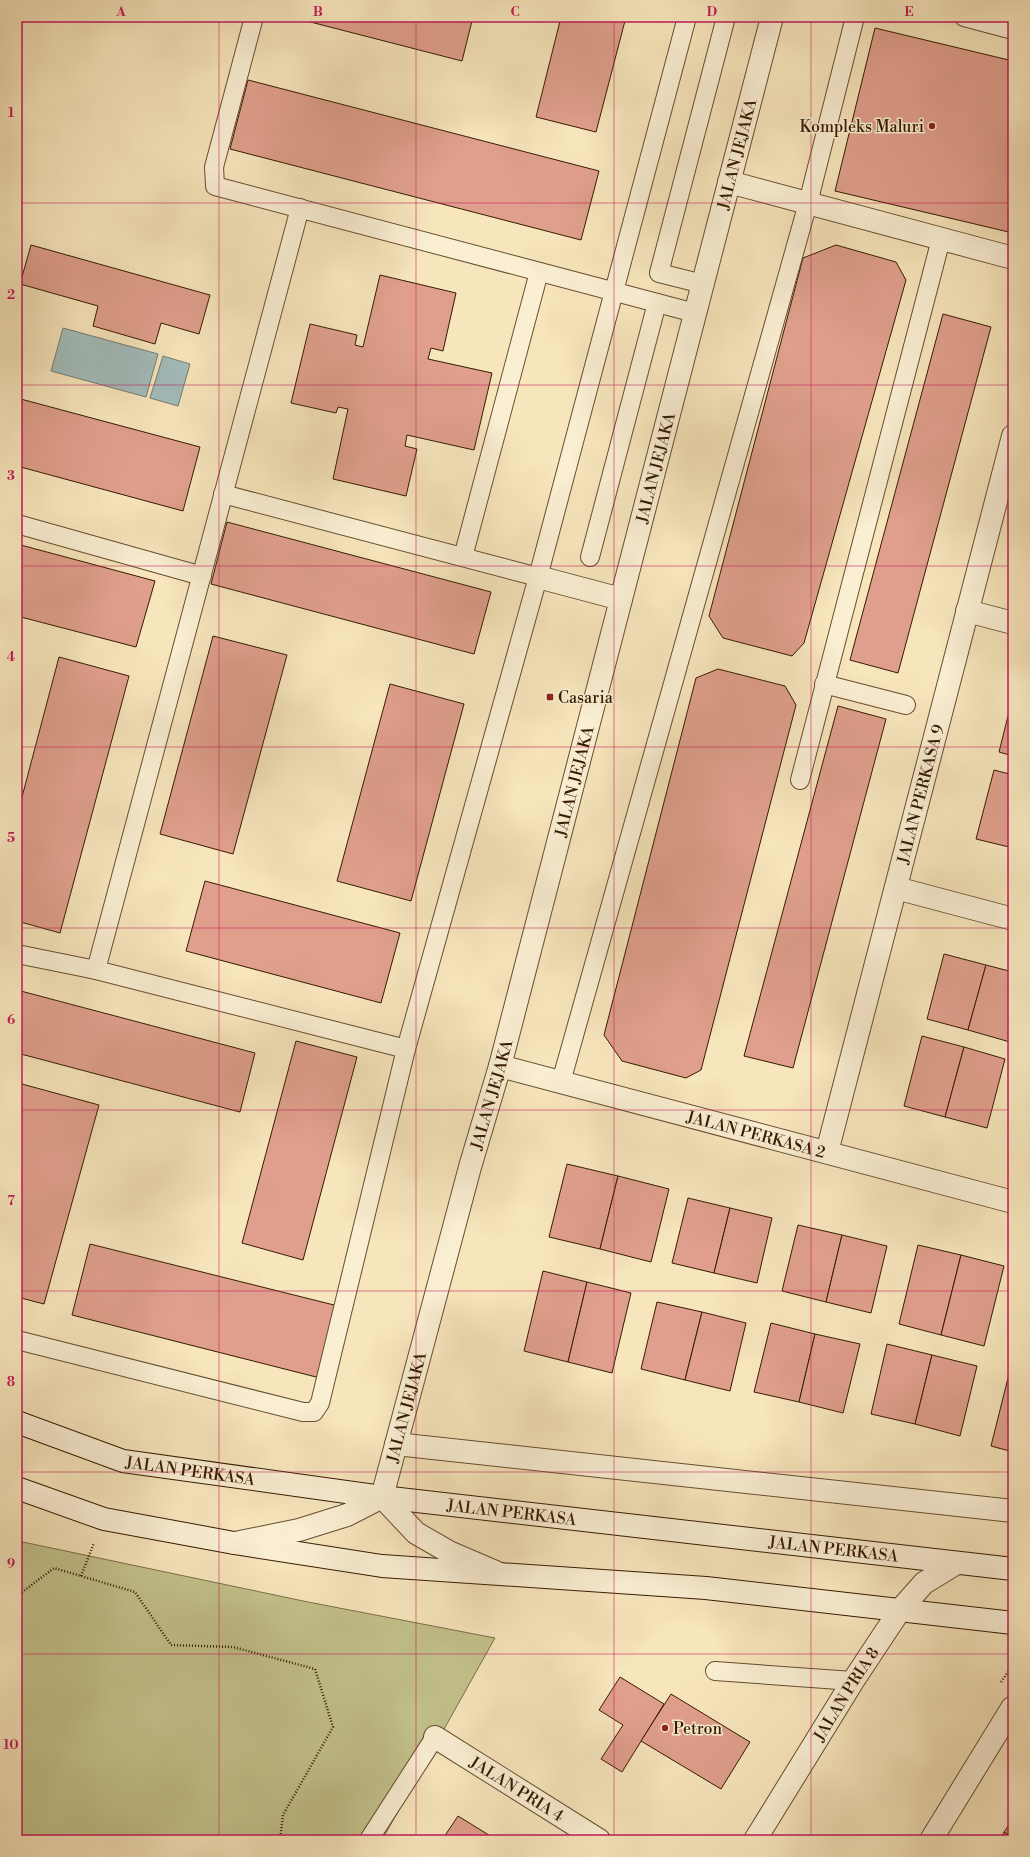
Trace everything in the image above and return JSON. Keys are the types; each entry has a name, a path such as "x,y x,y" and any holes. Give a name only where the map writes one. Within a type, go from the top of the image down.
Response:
{"street":[{"name":"JALAN JEJAKA","path":"382,1497 470,1167 500,1066 772,17"},
{"path":"729,182 1013,258"},
{"name":"JALAN PERKASA 9","path":"826,1152 1013,436"},
{"path":"538,577 621,599"},
{"path":"967,611 1013,623"},
{"path":"896,888 1013,919"},
{"name":"JALAN PERKASA 2","path":"500,1066 1013,1202"},
{"name":"JALAN PERKASA","path":"17,1422 123,1461 382,1497 588,1519 955,1564 1013,1569"},
{"path":"396,1444 1013,1511"},
{"path":"17,1488 104,1519 234,1543 382,1566 706,1588 1013,1623"},
{"path":"234,1543 299,1530 348,1515 382,1497 416,1533 449,1552 502,1575"},
{"name":"JALAN PRIA 8","path":"755,1840 852,1681 900,1610 924,1583 955,1564"},
{"path":"931,1840 1012,1708"},
{"name":"JALAN PRIA 4","path":"435,1737 599,1840"}],"lane":[{"path":"254,17 214,167 215,186 695,313"},
{"path":"17,1340 302,1412 314,1412 320,1403 406,1049 538,577 688,17"},
{"path":"703,284 659,273 726,17"},
{"path":"561,1082 808,203 855,17"},
{"path":"964,17 992,21 1013,30"},
{"path":"96,970 300,208"},
{"path":"800,780 941,239"},
{"path":"462,557 539,272"},
{"path":"590,557 657,303"},
{"path":"223,494 538,577"},
{"path":"17,524 202,576"},
{"path":"824,684 906,705"},
{"path":"17,954 96,970 406,1049"},
{"path":"715,1671 852,1681"},
{"path":"370,1838 435,1737"}],"path":[{"path":"81,1576 104,1519"},
{"path":"17,1596 54,1568 135,1592 171,1645 233,1647 316,1669 333,1727 284,1815 280,1840"},
{"path":"1003,1680 1013,1665"}],"shaded area":[{"path":"18,1541 308,1602 495,1638 382,1840 17,1840"}],"water":[{"path":"63,328 158,354 146,397 51,371"},
{"path":"163,356 190,364 178,406 150,398"}],"building":[{"path":"291,17 473,17 462,61"},
{"path":"561,17 626,17 596,132 536,117"},
{"name":"Kompleks Maluri","path":"875,28 1013,61 1013,233 835,191"},
{"path":"248,80 599,171 581,240 230,149"},
{"path":"31,245 210,295 199,334 161,323 155,344 93,326 98,306 20,284"},
{"path":"836,245 896,262 906,280 804,643 792,656 723,638 709,616 803,258"},
{"path":"380,275 456,293 443,351 431,348 428,359 492,373 474,450 407,435 405,446 417,449 406,496 333,479 348,409 338,407 336,413 291,403 310,324 357,335 355,345 363,347"},
{"path":"943,314 991,327 898,673 850,660"},
{"path":"17,398 200,447 183,511 17,466"},
{"path":"227,522 491,592 474,654 211,584"},
{"path":"17,544 155,581 136,647 17,616"},
{"path":"213,636 287,655 233,854 160,834"},
{"path":"59,657 129,676 60,933 17,921 17,816"},
{"path":"718,669 785,686 796,705 701,1070 686,1078 622,1061 604,1035 696,678"},
{"path":"390,684 464,704 411,901 337,881"},
{"path":"1013,696 1013,756 999,752"},
{"path":"838,706 886,719 793,1068 744,1056"},
{"path":"994,770 1013,775 1013,848 976,839"},
{"path":"205,881 400,933 381,1003 186,951"},
{"path":"944,954 986,965 968,1030 927,1019"},
{"path":"986,965 1013,972 1013,1030 1010,1042 968,1030"},
{"path":"17,990 255,1053 240,1112 17,1053"},
{"path":"922,1036 964,1047 945,1117 904,1106"},
{"path":"296,1041 357,1057 303,1260 242,1243"},
{"path":"964,1047 1005,1059 987,1128 945,1117"},
{"path":"22,1084 99,1105 44,1304 17,1297 17,1101"},
{"path":"567,1164 618,1176 600,1249 549,1237"},
{"path":"618,1176 669,1189 651,1262 600,1249"},
{"path":"688,1198 730,1208 714,1273 672,1263"},
{"path":"730,1208 772,1218 757,1283 714,1273"},
{"path":"798,1225 842,1235 826,1302 782,1291"},
{"path":"842,1235 887,1246 871,1313 826,1302"},
{"path":"90,1244 342,1307 324,1379 72,1315"},
{"path":"918,1245 961,1255 941,1335 899,1324"},
{"path":"961,1255 1004,1266 984,1346 941,1335"},
{"path":"543,1271 587,1282 568,1362 524,1351"},
{"path":"587,1282 631,1293 612,1373 568,1362"},
{"path":"657,1302 702,1312 685,1380 641,1369"},
{"path":"702,1312 746,1323 730,1391 685,1380"},
{"path":"771,1323 815,1334 799,1402 754,1392"},
{"path":"815,1334 860,1344 843,1413 799,1402"},
{"path":"887,1344 932,1355 915,1424 871,1414"},
{"path":"932,1355 977,1366 960,1436 915,1424"},
{"path":"1011,1366 1013,1367 1013,1452 991,1446"},
{"path":"620,1677 664,1704 622,1772 601,1759 623,1725 599,1710"},
{"path":"671,1694 750,1742 721,1789 641,1741"},
{"path":"458,1816 497,1840 442,1840"},
{"path":"1013,1819 1013,1838 1004,1832"},
{"path":"1004,1832 1013,1838 1013,1840 1000,1840"}],"place":[{"name":"Kompleks Maluri","path":"932,126"},
{"name":"Casaria","path":"550,697"},
{"name":"Petron","path":"665,1728"}]}
